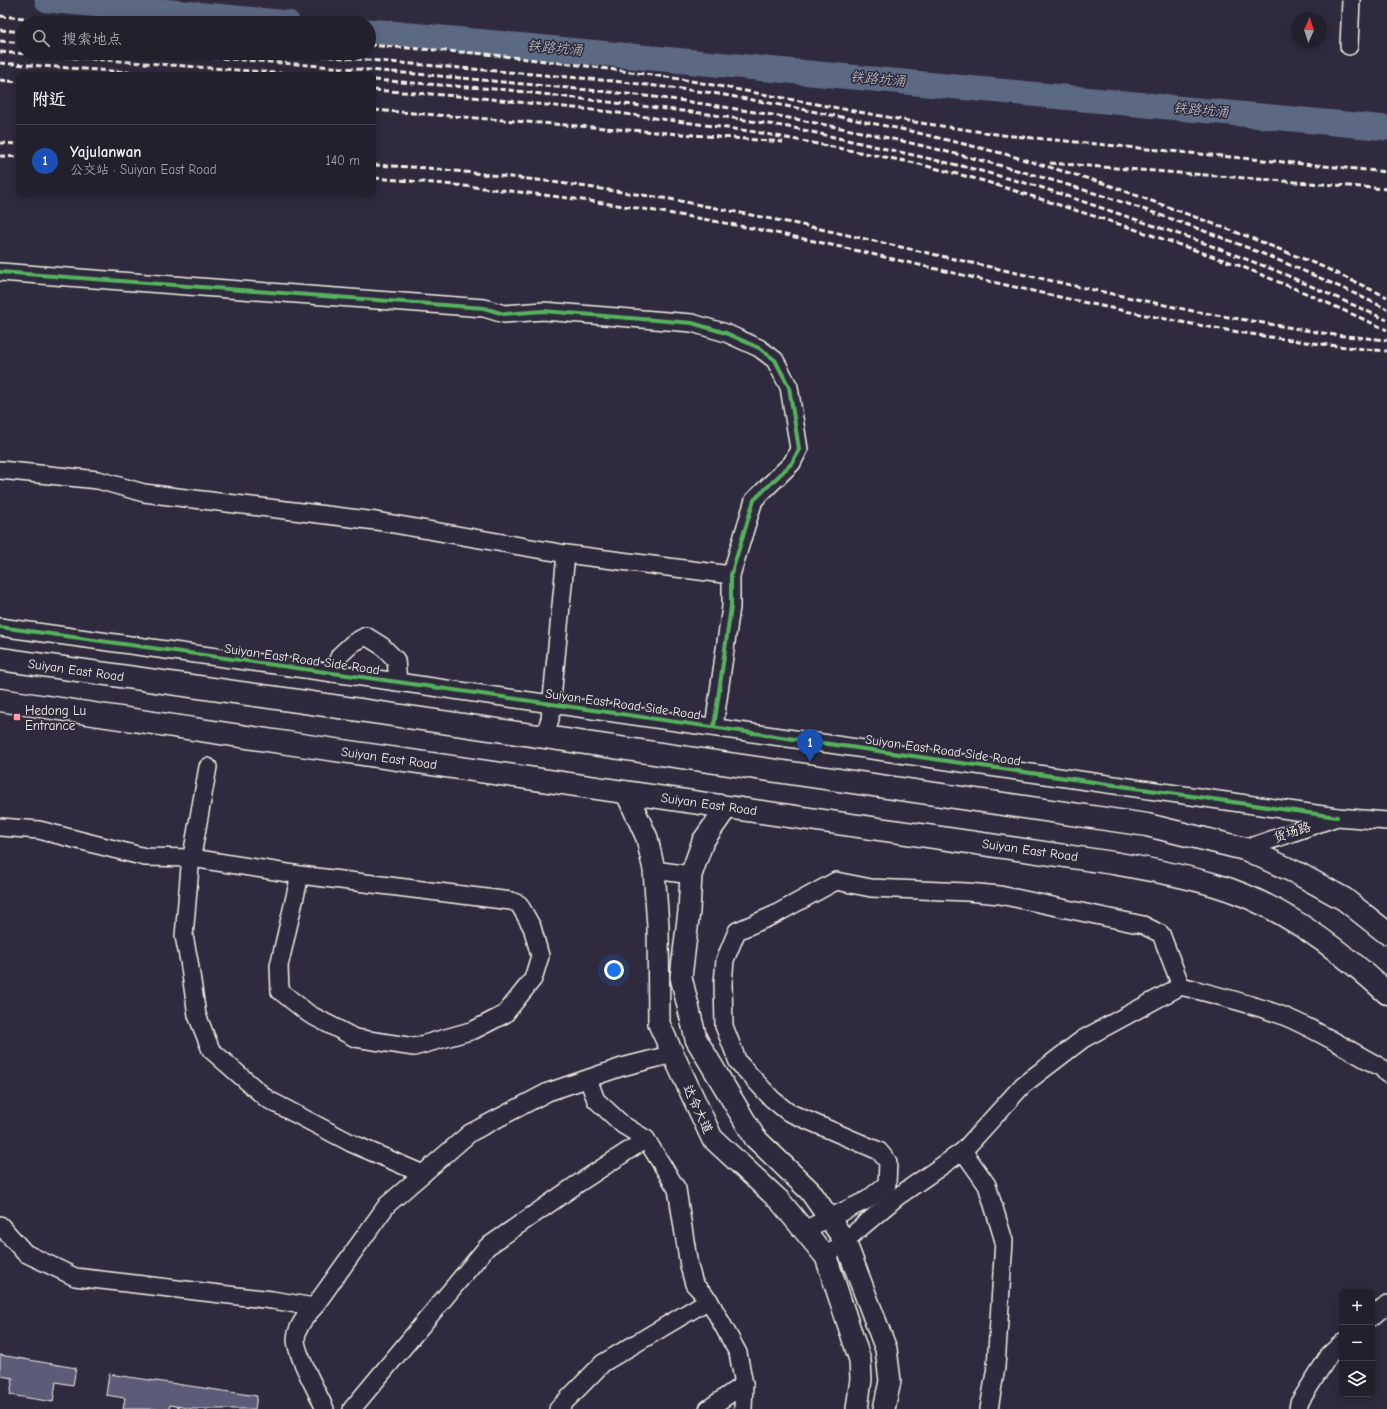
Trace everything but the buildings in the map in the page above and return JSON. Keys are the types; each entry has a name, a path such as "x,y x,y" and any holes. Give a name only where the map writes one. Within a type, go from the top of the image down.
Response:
{"main road":[{"name":"Suiyan East Road","path":"0,659 1147,825 1245,849 1297,873 1344,899 1387,933"},
{"name":"Suiyan East Road","path":"0,700 1113,863 1169,873 1216,885 1250,898 1287,917 1364,972 1387,993"}],"street":[{"path":"1349,46 1351,0"},
{"path":"0,272 484,308 504,314 543,311 692,323 726,332 759,348 775,360 789,386 799,449 792,463 754,500 731,575 731,607 714,728"},
{"path":"0,470 98,480 144,493 376,521 566,554 731,575"},
{"path":"544,737 550,719 552,704 566,554"},
{"name":"Suiyan East Road Side Road","path":"0,627 398,682 1337,817"},
{"path":"332,673 340,655 353,643 366,636 382,646 396,660 398,682"},
{"path":"208,767 192,858 184,936 197,1015 211,1050 267,1099 351,1142 423,1174"},
{"name":"达令大道","path":"626,792 647,838 654,870 658,926 659,1024 712,1138 780,1201 826,1257 860,1360 861,1379 857,1409"},
{"path":"727,807 703,841 691,875 689,911 681,977 696,1039 755,1138 810,1191 845,1242 886,1349 890,1381 884,1409"},
{"name":"货场路","path":"1245,849 1337,817 1387,821"},
{"path":"0,827 39,830 145,857 192,858 300,875 511,901 519,904 532,927 540,956 532,979 505,1014 474,1030 414,1047 355,1038 309,1014 280,991 279,966 300,875"},
{"path":"654,870 691,875"},
{"path":"804,1230 867,1200 887,1184 888,1162 879,1151 788,1112 772,1099 738,1062 724,1026 723,997 725,960 737,931 774,915 836,881 871,888 967,892 1000,895 1143,925 1161,934 1181,986"},
{"path":"826,1257 897,1197 963,1151 1023,1085 1083,1039 1181,986 1232,999 1282,1015 1312,1029 1382,1068 1387,1074"},
{"path":"325,1409 300,1357 296,1339 302,1320 314,1307 387,1205 470,1133 548,1092 622,1067 673,1054"},
{"path":"588,1079 596,1100 623,1125 646,1139 677,1189 689,1266 694,1284 709,1300 738,1353 744,1384 743,1409"},
{"path":"352,1409 487,1247 576,1185 646,1139"},
{"path":"963,1151 987,1185 1004,1241 996,1367 989,1409"},
{"path":"0,1225 25,1253 75,1277 272,1300 314,1307"},
{"path":"558,1409 603,1363 709,1300"},
{"path":"1375,1314 1387,1304"},
{"path":"1298,1409 1299,1403 1330,1354 1339,1346"},
{"path":"708,1409 744,1384"}],"waterway":[{"name":"铁路坑涌","path":"47,0 215,16"},
{"name":"铁路坑涌","path":"376,32 1387,128"}],"railway":[{"path":"0,16 16,17"},
{"path":"0,30 16,31"},
{"path":"0,41 16,42"},
{"path":"376,46 486,54 680,79 914,122 1003,135 1387,172"},
{"path":"0,52 16,53"},
{"path":"105,60 264,72"},
{"path":"238,60 468,79 680,100 880,136 967,157 1053,181 1139,208 1223,238 1306,272 1387,309"},
{"path":"366,60 614,81 713,93 906,130 1005,154 1103,183 1249,237 1321,266 1387,297"},
{"path":"0,63 126,72"},
{"path":"0,80 16,82"},
{"path":"376,80 508,90 708,114 794,128 966,167 1040,187 1196,240 1277,271 1387,320"},
{"path":"376,90 472,97 611,112 756,132 915,163 984,181 1128,227 1238,265 1310,295 1387,330"},
{"path":"376,110 783,142"},
{"path":"0,143 16,144"},
{"path":"0,156 16,157"},
{"path":"1050,163 1387,189"},
{"path":"376,165 428,168 546,181 670,199 807,226 1193,311 1335,335 1387,340"},
{"path":"376,178 538,194 701,219 809,240 1096,305 1168,319 1314,343 1387,351"}],"cycle path":[{"path":"0,272 484,308 504,314 543,311 692,323 726,333 759,348 775,360 789,387 799,449 792,463 754,500 731,575 731,607 714,727"},
{"path":"0,627 398,682 1337,817"}],"place":[{"name":"Hedong Lu Entrance","path":"17,717"},
{"name":"Yajulanwan","path":"810,762"}]}
